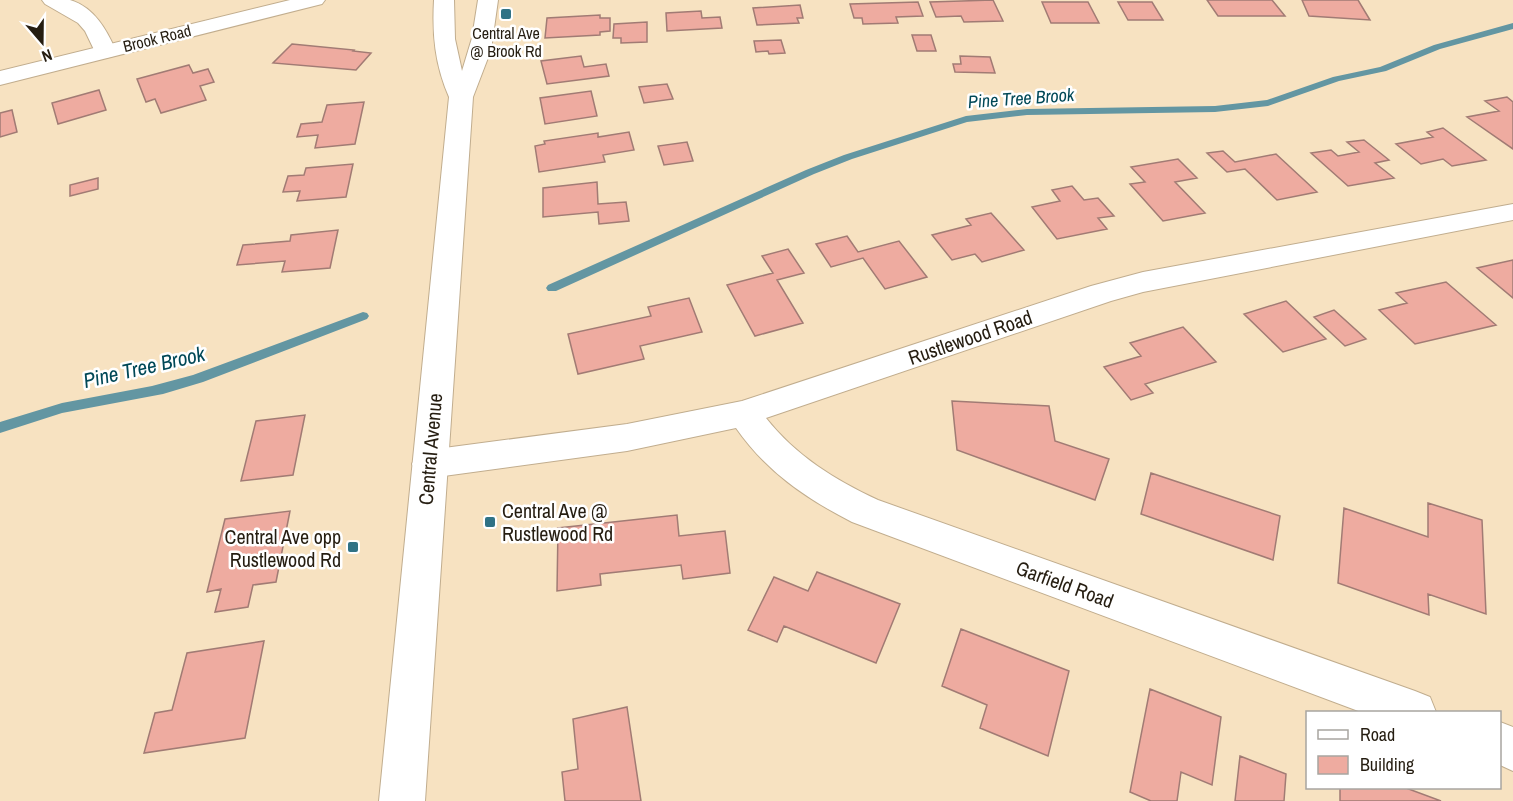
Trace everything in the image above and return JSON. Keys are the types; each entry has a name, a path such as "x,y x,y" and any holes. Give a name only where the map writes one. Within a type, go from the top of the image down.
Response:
{"street":[{"path":"52,0 85,16 101,42"},
{"name":"Brook Road","path":"0,78 101,42 315,0"},
{"name":"Central Avenue","path":"444,0 442,30 444,52 450,75 461,98"},
{"name":"Central Avenue","path":"402,801 461,98 474,72 481,50 488,0"},
{"name":"Brook Road","path":"101,42 120,26"},
{"name":"Brook Road","path":"76,37 101,42"},
{"name":"Rustlewood Road","path":"429,464 656,434 744,413 1122,287 1513,212"},
{"name":"Garfield Road","path":"744,413 772,451 792,469 836,497 865,511 1412,711"}],"building":[{"path":"993,0 1003,21 964,22 961,16 936,17 930,2"},
{"path":"1207,0 1272,0 1285,16 1218,16"},
{"path":"1302,0 1358,0 1370,20 1309,16"},
{"path":"918,2 923,16 896,17 898,23 863,24 862,18 854,18 850,4"},
{"path":"1042,2 1088,2 1099,23 1051,23"},
{"path":"1118,2 1152,2 1163,20 1128,20"},
{"path":"800,5 803,18 797,18 799,23 757,25 753,8"},
{"path":"701,11 702,18 720,17 722,28 667,31 666,13"},
{"path":"600,15 600,18 610,18 610,31 600,32 600,35 545,38 547,18"},
{"path":"647,22 647,42 621,43 621,38 613,38 614,24"},
{"path":"912,35 931,35 936,51 917,51"},
{"path":"781,40 785,53 756,52 754,41"},
{"path":"292,44 371,53 356,70 273,63"},
{"path":"581,56 584,67 606,64 609,76 547,84 541,61"},
{"path":"960,56 990,57 995,73 955,72 953,64 961,64"},
{"path":"189,65 193,73 208,69 214,82 200,86 206,100 161,113 155,99 146,102 137,79"},
{"path":"667,84 673,99 644,103 639,87"},
{"path":"99,90 106,110 58,124 52,103"},
{"path":"591,91 597,116 545,124 540,98"},
{"path":"1507,97 1513,102 1513,149 1467,117 1499,111 1485,101"},
{"path":"364,102 355,144 315,148 318,135 297,137 301,124 322,122 327,105"},
{"path":"12,110 17,132 0,137 0,113"},
{"path":"1443,128 1486,160 1452,166 1443,159 1421,164 1396,144 1433,137 1427,132"},
{"path":"629,132 634,150 603,155 605,162 539,172 535,146 545,144 544,141 598,133 598,137"},
{"path":"1364,140 1389,160 1375,163 1394,178 1348,186 1311,153 1331,150 1338,156 1359,152 1347,142"},
{"path":"687,142 693,161 664,165 658,146"},
{"path":"1223,151 1235,162 1276,154 1317,192 1277,200 1245,169 1227,172 1207,153"},
{"path":"1178,159 1197,178 1175,182 1205,213 1163,221 1130,184 1145,182 1131,167"},
{"path":"353,164 346,197 297,201 300,191 283,192 288,176 304,175 306,168"},
{"path":"98,178 98,189 70,196 70,185"},
{"path":"597,182 598,204 626,202 629,221 599,224 598,212 543,217 543,188"},
{"path":"1072,186 1084,200 1098,198 1114,216 1098,218 1107,229 1057,239 1032,207 1060,201 1052,190"},
{"path":"991,213 1024,250 982,262 975,254 952,260 932,235 971,225 966,219"},
{"path":"338,230 330,268 282,272 285,261 237,265 243,245 290,241 291,235"},
{"path":"847,236 858,252 899,241 927,277 885,289 863,258 831,267 816,244"},
{"path":"788,249 804,273 777,280 803,323 755,336 727,285 773,273 762,256"},
{"path":"1513,260 1513,298 1477,268"},
{"path":"1446,282 1496,325 1415,344 1379,310 1407,303 1396,293"},
{"path":"689,298 702,332 640,346 644,359 578,374 568,334 651,316 648,307"},
{"path":"1286,301 1326,339 1283,352 1244,314"},
{"path":"1334,310 1366,339 1345,346 1314,317"},
{"path":"1183,327 1216,362 1145,384 1153,393 1131,400 1104,367 1141,356 1130,343"},
{"path":"952,401 1049,406 1055,441 1109,459 1095,500 957,450"},
{"path":"305,415 293,475 241,481 256,421"},
{"path":"1151,473 1280,516 1273,560 1141,514"},
{"path":"1428,503 1482,520 1486,614 1428,594 1429,615 1338,583 1344,508 1428,537"},
{"path":"290,511 276,582 253,585 248,607 215,612 221,589 207,592 225,519"},
{"path":"677,515 679,536 725,531 730,573 683,579 681,565 600,574 601,585 557,591 558,528"},
{"path":"817,572 900,604 876,663 784,626 777,642 748,630 774,577 808,591"},
{"path":"961,629 1069,671 1048,756 980,728 987,705 942,686"},
{"path":"264,641 245,738 144,753 155,713 172,710 187,653"},
{"path":"1150,689 1221,717 1212,785 1181,772 1177,801 1151,801 1130,792"},
{"path":"627,707 641,801 565,801 562,772 578,769 573,719"},
{"path":"1240,756 1286,774 1284,801 1235,801"},
{"path":"1340,789 1409,789 1441,801 1340,801"}],"waterway":[{"name":"Pine Tree Brook","path":"552,288 810,172 848,157 966,119 1027,112 1215,109 1268,103 1336,79 1383,69 1437,47 1513,26"},
{"name":"Pine Tree Brook","path":"0,428 62,408 163,389 198,379 363,316"}],"place":[{"name":"Central Ave @ Brook Rd","path":"506,14"},
{"name":"Central Ave @ Rustlewood Rd","path":"490,522"},
{"name":"Central Ave opp Rustlewood Rd","path":"353,547"}]}
